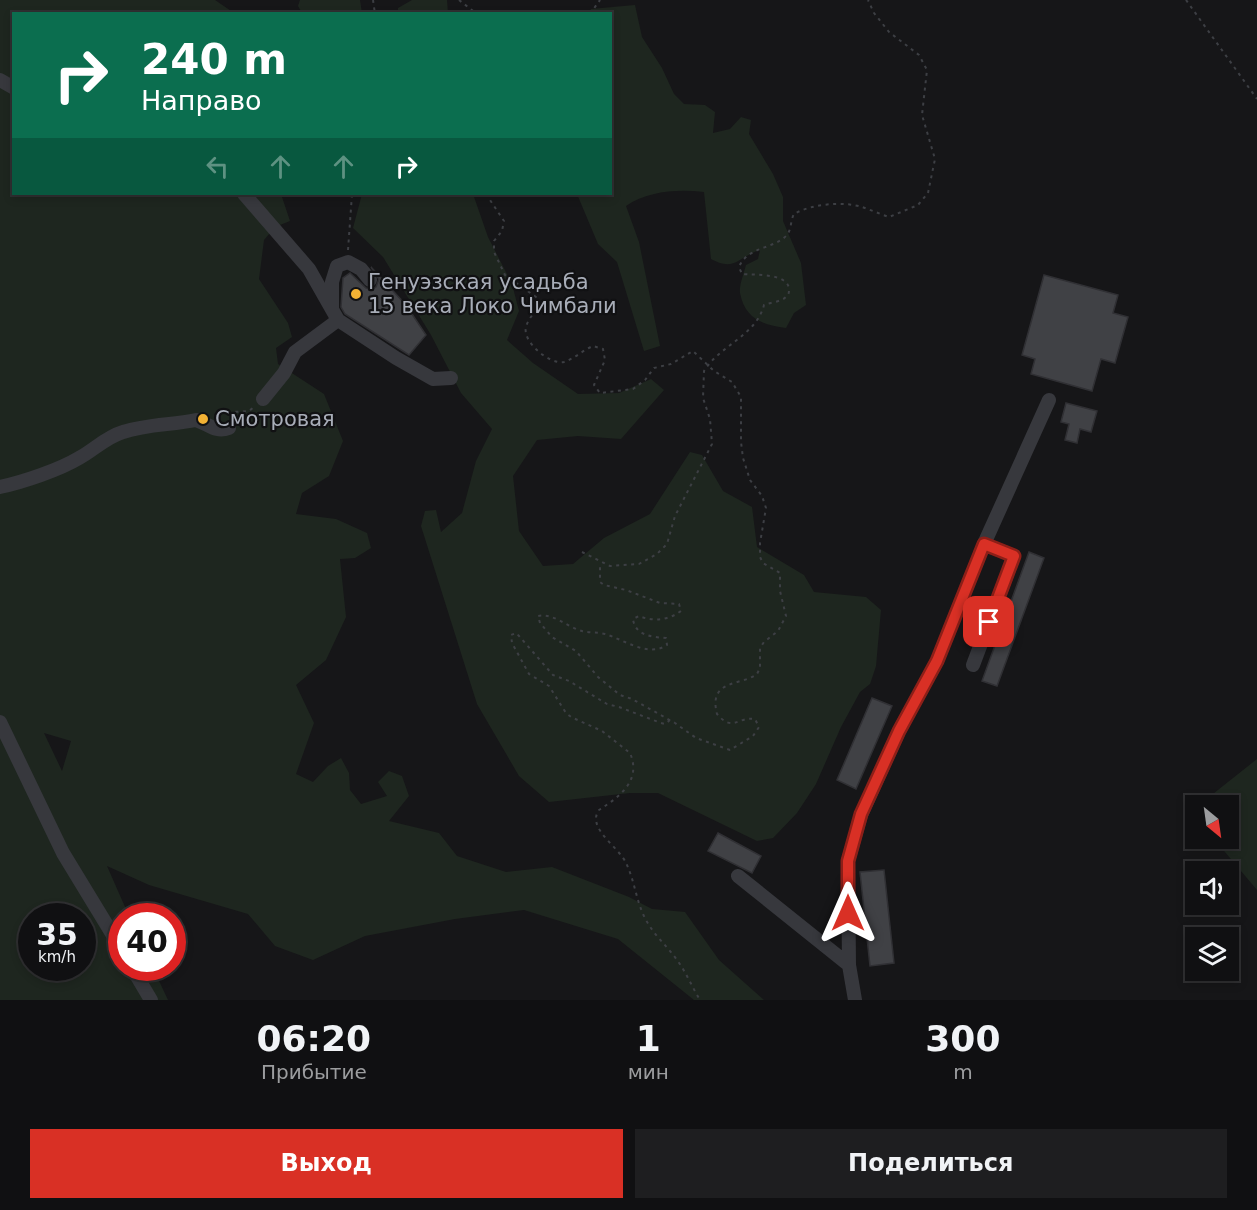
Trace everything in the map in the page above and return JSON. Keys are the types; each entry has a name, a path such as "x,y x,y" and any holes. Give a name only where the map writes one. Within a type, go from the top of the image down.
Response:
{"street":[{"path":"245,195 309,269 335,315 396,358 433,379 451,378"},
{"path":"263,399 284,373 295,352 335,315 334,271 337,266 347,262 361,269 370,280"},
{"path":"309,269 334,271"},
{"path":"855,1000 849,965 848,861 861,814 899,731 937,661 984,544 1049,400"},
{"path":"0,487 76,460 124,431 196,420 220,431 229,428"},
{"path":"973,665 1014,556 984,544"},
{"path":"0,722 63,852 108,927"},
{"path":"738,876 849,965"},
{"path":"140,981 151,1000"}],"path":[{"path":"459,0 474,12"},
{"path":"582,552 610,566 639,564 657,555 667,544 675,516 712,444 710,419 703,398 704,371 762,317 764,305 787,297 788,285 782,279 742,274 739,267 746,256 785,237 794,214 814,207 860,206 889,217 918,205 928,193 935,159 922,115 927,70 919,55 889,32 874,13 868,0"},
{"path":"1186,0 1257,99"},
{"path":"347,262 352,195"},
{"path":"487,195 505,226 494,241 494,252 508,279 536,297 538,307 525,333 529,340 549,358 560,362 593,346 603,349 605,360 594,385 600,393 633,389 645,380 654,368 671,364 693,351 708,366 732,382 741,398 743,458 750,480 766,502 760,557 764,563 780,573 780,591 786,616 778,631 760,648 760,668 757,674 731,683 718,693 716,700 717,714 727,723 734,724 750,717 755,719 759,727 753,736 730,750 696,738 670,720 617,693 592,672 576,651 552,637 537,619 540,615 550,616 582,631 605,634 644,649 655,650 667,645 666,638 652,638 638,630 634,626 633,619 639,616 649,620 669,617 681,611 680,604 660,603 626,590 604,585 600,582 600,563"},
{"path":"229,428 233,412 249,411 263,399"},
{"path":"670,720 665,724 661,723 595,698 569,681 549,672 516,633 511,635 512,643 529,674 549,686 566,713 602,731 630,753 632,774 627,787 620,796 599,810 596,822 598,828 628,866 645,919 659,940 678,961 700,1000"}],"shaded area":[{"path":"0,0 215,0 233,12 12,12 12,195 281,195 290,221 275,227 264,240 259,279 288,323 292,337 276,348 278,364 324,394 343,441 329,476 302,493 296,514 336,519 367,533 371,548 355,558 340,559 346,617 326,660 296,685 314,723 296,774 313,782 328,766 341,758 349,773 350,790 361,804 387,796 378,782 389,771 402,776 409,796 389,821 439,833 457,856 506,872 552,867 629,897 652,909 685,912 719,960 764,1000 694,1000 618,939 524,910 455,919 365,936 313,960 275,946 248,914 149,885 107,866 123,903 108,903 108,981 159,981 168,1000 0,1000","holes":["44,733 71,741 62,771"]},
{"path":"300,0 360,0 362,12 301,12 298,6"},
{"path":"412,0 447,0 448,12 398,12 398,8"},
{"path":"635,5 642,37 662,68 674,94 684,104 705,105 715,112 713,133 730,129 741,117 751,120 749,134 773,174 783,197 783,221 801,263 806,305 794,313 786,328 756,319 742,302 740,290 746,265 758,259 760,250 731,264 719,263 711,259 704,192 663,192 644,197 626,206 639,242 660,346 644,351 617,262 598,244 577,195 612,195 612,12 590,12 591,9"},
{"path":"362,195 473,195 488,237 512,284 519,311 507,340 533,363 578,394 619,393 651,379 664,390 621,439 578,436 537,440 513,476 519,531 543,566 573,564 604,538 650,514 690,452 702,455 723,491 752,507 757,547 804,575 814,592 866,597 881,610 876,666 870,684 860,692 841,727 816,784 797,813 773,838 757,841 658,793 630,793 549,802 519,776 477,704 421,526 425,511 436,510 441,532 462,513 476,461 492,429 461,393 431,335 383,257 353,228"},
{"path":"1257,759 1257,890 1239,869 1239,861 1233,861 1222,849 1239,849 1239,795 1212,795"}],"building":[{"name":"Генуэзская усадьба 15 века Локо Чимбали","path":"371,267 406,305 426,335 409,355 345,314 341,307 343,278 350,273 366,288 376,287 379,279"},
{"path":"1044,275 1118,295 1113,313 1128,317 1115,363 1101,359 1092,391 1031,374 1035,359 1022,355"},
{"path":"1066,403 1097,411 1091,432 1080,429 1077,443 1065,440 1069,424 1061,422"},
{"path":"1029,552 1044,558 997,686 982,681"},
{"path":"872,698 892,706 856,789 837,780"},
{"path":"718,833 761,856 752,873 708,851"},
{"path":"884,870 894,963 870,966 860,872"}],"place":[{"name":"Генуэзская усадьба 15 века Локо Чимбали","path":"356,294"},
{"name":"Смотровая","path":"203,419"}],"route":[{"path":"848,913 848,861 861,814 899,731 937,661 984,544 1014,556 989,622"}]}
